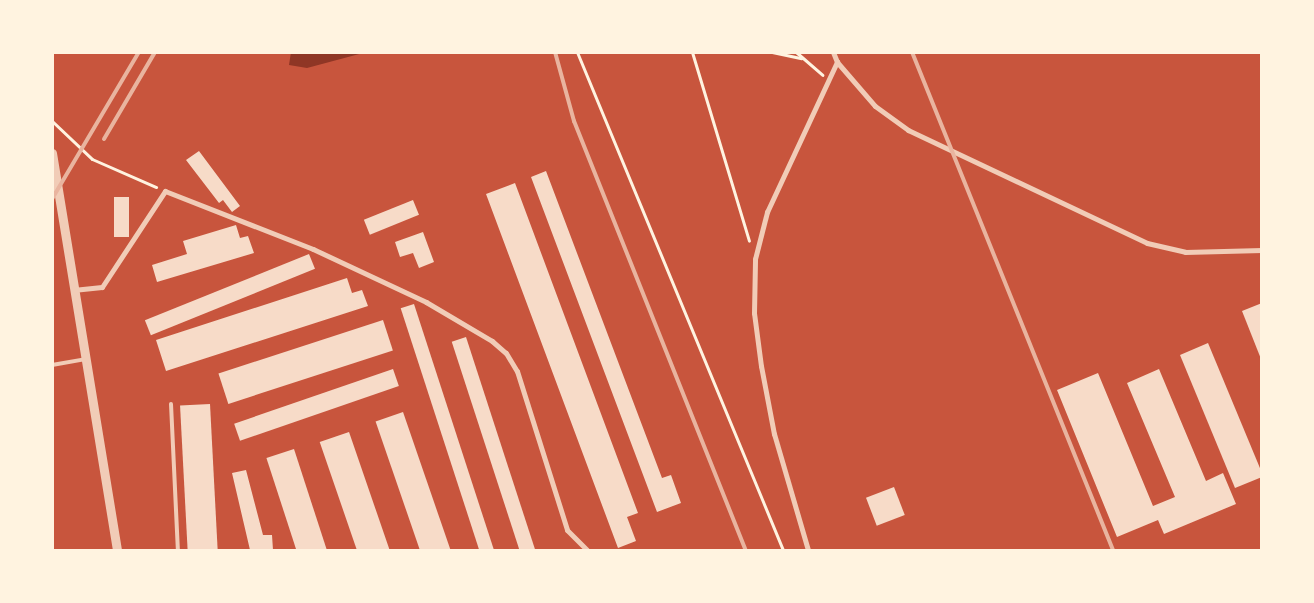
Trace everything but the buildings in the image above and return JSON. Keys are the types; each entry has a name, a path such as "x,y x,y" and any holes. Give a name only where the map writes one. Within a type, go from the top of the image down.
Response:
{"street":[{"path":"833,52 837,62 875,106 908,130 1146,243 1185,252 1262,250"},
{"path":"808,550 774,434 761,366 754,313 755,259 768,212 837,62"},
{"path":"52,153 117,550"},
{"path":"73,290 102,287 165,191 313,249 426,302 492,341 506,353 517,371 568,530 587,550"}],"lane":[{"path":"52,365 85,358"},
{"path":"171,404 178,550"}],"path":[{"path":"577,52 783,550"},
{"path":"692,52 755,259"},
{"path":"772,52 802,58"},
{"path":"796,52 828,81"},
{"path":"52,122 92,159 165,191"}],"shaded area":[{"path":"291,52 363,53 307,68 289,65"}],"railway":[{"path":"52,199 139,52"},
{"path":"104,139 155,52"},
{"path":"555,52 574,121 746,550"},
{"path":"912,52 1113,550"}]}
